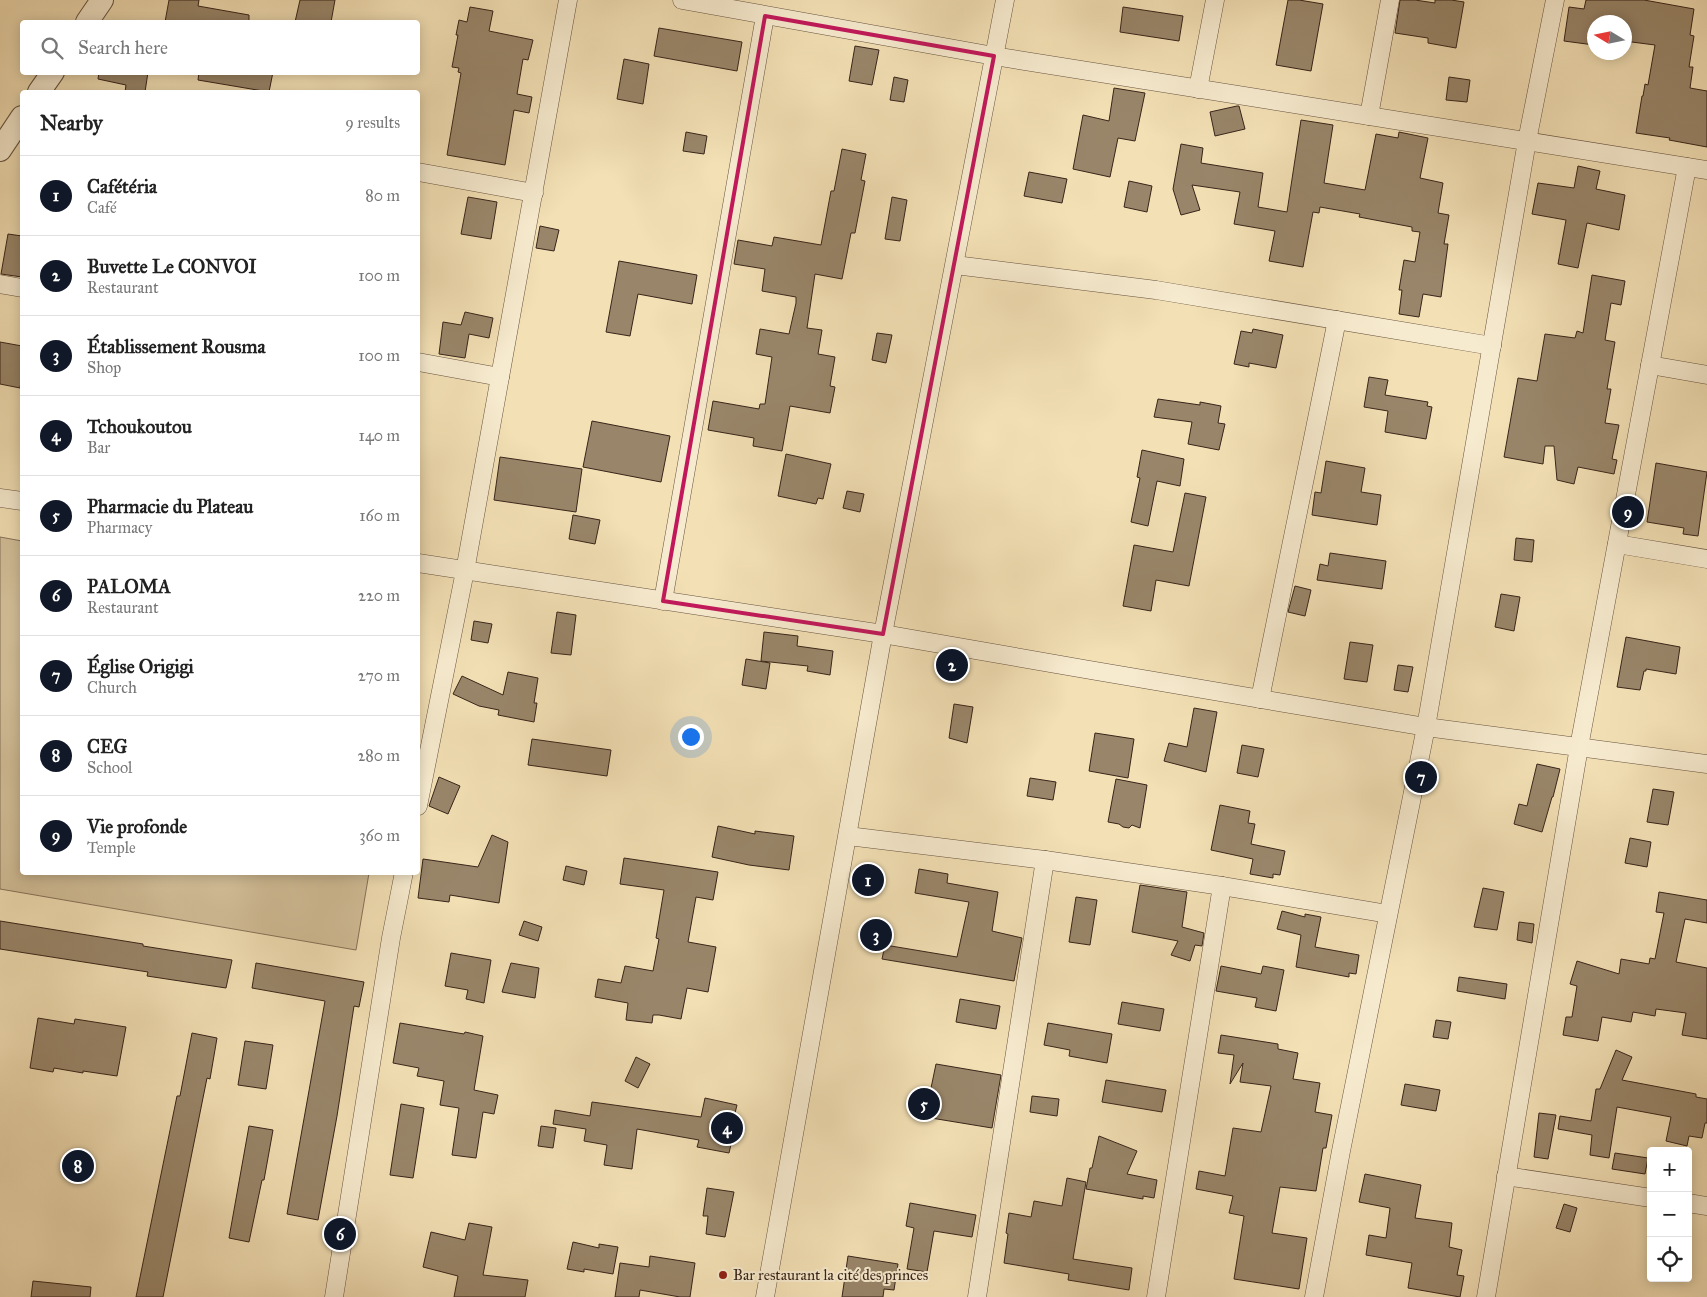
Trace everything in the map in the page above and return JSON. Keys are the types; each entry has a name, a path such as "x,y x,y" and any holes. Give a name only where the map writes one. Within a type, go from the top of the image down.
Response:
{"street":[{"path":"88,20 102,0"},
{"path":"420,796 466,570 568,0"},
{"path":"682,0 994,56 1707,170"},
{"path":"764,1297 883,634 1006,0"},
{"path":"1198,89 1214,0"},
{"path":"1370,116 1390,0"},
{"path":"1314,1297 1341,1151 1426,727 1527,141 1555,0"},
{"path":"663,601 765,16"},
{"path":"40,90 51,75"},
{"path":"0,150 20,120"},
{"path":"1486,1297 1579,747 1687,167"},
{"path":"420,172 534,193"},
{"path":"955,265 1156,290 1492,346"},
{"path":"0,284 20,288"},
{"path":"1260,699 1337,320"},
{"path":"420,362 500,377"},
{"path":"1650,365 1707,375"},
{"path":"0,498 20,501"},
{"path":"1617,544 1707,559"},
{"path":"420,563 883,634 1426,727 1707,764"},
{"path":"848,836 1046,860 1222,886 1388,914"},
{"path":"977,1297 1046,860"},
{"path":"334,1297 391,938 403,875"},
{"path":"1156,1297 1222,886"},
{"path":"1506,1176 1647,1197"},
{"path":"1692,1204 1707,1206"}],"highlighted area":[{"path":"765,16 994,56 883,634 663,601"}],"shaded area":[{"path":"0,537 20,541 20,875 369,875 356,950 0,889"}],"building":[{"path":"169,0 199,0 198,6 249,15 249,20 165,20"},
{"path":"300,0 335,0 331,20 295,20"},
{"path":"1288,0 1323,4 1311,71 1276,65"},
{"path":"1400,0 1435,3 1435,0 1464,2 1456,48 1428,43 1428,38 1395,33"},
{"path":"1586,0 1644,0 1694,9 1690,35 1694,36 1689,67 1693,67 1690,88 1707,91 1707,147 1669,140 1670,138 1636,133 1642,96 1645,84 1648,85 1655,45 1632,42 1632,15 1587,15 1587,44 1564,41 1569,7 1584,9"},
{"path":"470,7 493,11 489,31 533,40 528,60 523,59 517,94 532,97 529,113 514,110 505,165 447,155 461,73 458,72 459,68 452,67 458,35 456,35 459,20 467,22"},
{"path":"1123,7 1183,16 1179,41 1120,32"},
{"path":"659,28 742,42 737,71 654,56"},
{"path":"855,46 879,50 872,85 849,81"},
{"path":"624,59 649,64 643,104 617,99"},
{"path":"99,75 148,75 145,90 125,90 126,85 98,79"},
{"path":"199,75 272,75 269,90 257,90 198,80"},
{"path":"894,77 908,80 904,102 890,100"},
{"path":"1449,77 1470,80 1467,102 1446,100"},
{"path":"1114,88 1145,93 1135,141 1118,138 1110,177 1073,169 1083,115 1109,121"},
{"path":"1239,106 1245,129 1215,136 1210,112"},
{"path":"1301,120 1333,125 1324,183 1365,190 1376,134 1398,138 1399,132 1428,138 1420,178 1443,183 1438,213 1449,215 1444,244 1448,244 1441,297 1423,294 1419,317 1399,314 1402,290 1399,290 1404,260 1415,262 1420,232 1412,231 1412,227 1359,217 1360,214 1320,207 1319,213 1313,212 1303,267 1269,261 1275,231 1234,224 1240,192 1192,185 1200,210 1181,215 1173,189 1181,144 1203,148 1201,163 1263,173 1258,207 1287,212"},
{"path":"686,132 707,136 704,154 683,151"},
{"path":"842,149 866,154 861,180 865,181 855,233 851,233 842,279 815,274 807,328 822,330 818,354 835,357 830,386 835,387 830,413 790,406 782,451 753,446 754,438 708,430 713,401 759,409 760,404 765,404 772,357 756,354 760,329 789,334 796,303 796,297 762,291 765,269 734,264 738,240 772,246 774,237 821,245 831,191 834,191"},
{"path":"1578,166 1600,171 1596,189 1625,195 1619,230 1587,223 1578,268 1558,264 1566,220 1532,214 1538,183 1574,188"},
{"path":"1029,172 1067,179 1062,203 1024,196"},
{"path":"1129,181 1152,186 1147,212 1124,207"},
{"path":"468,197 497,202 491,239 461,234"},
{"path":"892,197 907,200 900,241 885,239"},
{"path":"540,226 559,230 554,251 536,248"},
{"path":"8,234 20,236 20,277 1,274"},
{"path":"619,261 697,275 692,304 638,294 630,336 606,332"},
{"path":"1592,275 1625,281 1621,305 1611,303 1605,340 1615,342 1607,389 1611,389 1605,423 1619,425 1612,459 1617,460 1614,474 1578,467 1574,484 1557,480 1554,446 1545,446 1543,464 1504,457 1518,378 1537,381 1545,334 1575,338 1577,331 1583,333"},
{"path":"465,312 493,318 489,338 469,334 465,358 439,354 443,322 461,325"},
{"path":"1253,329 1283,335 1276,368 1249,363 1249,367 1234,364 1241,331 1252,333"},
{"path":"877,333 892,335 886,363 872,360"},
{"path":"0,342 20,346 20,388 0,384"},
{"path":"1369,377 1388,380 1385,395 1428,402 1427,406 1432,407 1426,439 1385,432 1388,411 1364,407"},
{"path":"1158,399 1200,405 1200,402 1221,406 1218,423 1225,424 1219,450 1188,444 1192,422 1154,417"},
{"path":"592,421 670,436 661,482 583,467"},
{"path":"1142,450 1184,459 1180,486 1157,481 1148,526 1131,522 1140,478 1137,477"},
{"path":"786,454 831,464 823,499 818,498 816,504 778,496"},
{"path":"500,457 582,469 576,512 494,500"},
{"path":"1326,461 1365,468 1361,492 1381,495 1377,525 1312,515 1315,492 1321,493"},
{"path":"1656,463 1707,472 1698,536 1683,534 1684,528 1647,522"},
{"path":"847,491 864,494 860,512 843,508"},
{"path":"1185,493 1206,497 1189,586 1156,580 1151,611 1123,606 1134,545 1173,552"},
{"path":"573,515 600,520 595,544 569,539"},
{"path":"1516,538 1534,540 1532,562 1514,560"},
{"path":"1330,553 1386,561 1382,589 1317,580 1320,564 1328,566"},
{"path":"1295,586 1311,590 1305,616 1288,612"},
{"path":"1501,594 1520,597 1514,631 1495,627"},
{"path":"557,612 576,615 571,655 551,653"},
{"path":"474,621 492,624 488,643 471,640"},
{"path":"764,632 798,636 797,646 833,651 830,675 807,671 808,666 761,661"},
{"path":"1626,637 1680,647 1676,674 1646,669 1640,690 1617,687"},
{"path":"1350,642 1373,645 1367,682 1344,679"},
{"path":"746,659 770,663 766,689 742,685"},
{"path":"1398,665 1413,667 1408,692 1394,690"},
{"path":"508,672 538,678 534,703 537,703 534,722 498,715 499,710 479,706 453,694 462,676 503,695"},
{"path":"954,704 973,707 967,743 949,738"},
{"path":"1194,708 1217,712 1206,772 1164,761 1169,743 1187,747"},
{"path":"1095,733 1134,739 1128,778 1089,771"},
{"path":"532,739 611,750 607,776 528,765"},
{"path":"1242,745 1264,749 1258,777 1237,773"},
{"path":"1537,764 1560,769 1542,832 1514,824 1519,804 1527,806"},
{"path":"439,777 460,786 448,814 429,806"},
{"path":"1030,778 1056,782 1053,800 1027,796"},
{"path":"1116,779 1147,785 1140,828 1132,825 1129,828 1123,827 1119,824 1108,822"},
{"path":"1653,789 1674,792 1668,825 1647,822"},
{"path":"1220,805 1250,811 1248,823 1255,824 1251,844 1285,851 1280,875 1273,874 1273,878 1250,874 1253,859 1211,850"},
{"path":"718,826 755,834 755,831 794,836 789,870 749,865 712,857"},
{"path":"492,835 508,842 499,903 450,895 449,902 418,898 423,859 478,867"},
{"path":"1630,838 1651,842 1647,867 1625,863"},
{"path":"624,858 718,872 713,900 696,897 688,942 716,947 708,992 687,988 681,1019 653,1015 652,1023 626,1020 628,1003 595,997 598,979 621,983 625,966 653,971 659,939 656,938 664,890 620,884"},
{"path":"566,866 587,871 584,885 563,880"},
{"path":"919,869 948,874 947,883 998,892 992,931 1022,938 1014,981 882,959 885,945 957,957 969,902 915,893"},
{"path":"1140,885 1187,892 1182,927 1204,933 1202,946 1195,945 1190,961 1171,955 1178,941 1132,932"},
{"path":"1483,888 1504,892 1497,930 1474,927"},
{"path":"1659,892 1707,900 1707,923 1685,919 1676,962 1707,968 1707,1039 1682,1035 1686,1013 1656,1009 1655,1016 1633,1012 1631,1022 1602,1017 1598,1041 1563,1035 1566,1017 1572,1017 1577,986 1570,984 1577,961 1619,974 1621,959 1649,964 1650,958 1655,959 1664,913 1656,912"},
{"path":"1076,897 1097,900 1090,945 1069,942"},
{"path":"1282,911 1305,917 1305,914 1321,917 1315,947 1359,955 1356,974 1349,973 1349,977 1296,967 1301,935 1277,929"},
{"path":"0,921 232,960 226,988 147,976 148,972 0,949"},
{"path":"524,921 542,927 538,941 519,935"},
{"path":"1519,922 1534,924 1532,943 1517,940"},
{"path":"451,953 491,960 484,1003 466,999 468,990 445,986"},
{"path":"256,963 364,982 359,1007 354,1006 318,1220 287,1214 325,1001 252,988"},
{"path":"511,963 539,968 535,998 502,992"},
{"path":"1221,966 1261,974 1263,966 1284,970 1276,1011 1255,1007 1257,998 1216,991"},
{"path":"1459,977 1507,984 1505,999 1457,991"},
{"path":"960,999 1000,1006 996,1029 956,1022"},
{"path":"1122,1002 1164,1009 1160,1031 1118,1024"},
{"path":"38,1018 74,1024 75,1019 126,1027 117,1076 54,1068 53,1072 30,1068"},
{"path":"1436,1020 1451,1022 1448,1039 1433,1037"},
{"path":"400,1023 483,1036 474,1090 498,1095 494,1114 483,1112 476,1158 452,1155 459,1108 440,1105 444,1081 417,1076 419,1068 393,1063"},
{"path":"1048,1023 1112,1034 1107,1063 1069,1056 1070,1050 1044,1045"},
{"path":"192,1033 217,1038 210,1079 207,1078 163,1297 136,1297 177,1096 180,1096"},
{"path":"1221,1035 1278,1044 1278,1049 1298,1053 1293,1079 1320,1083 1315,1112 1332,1115 1326,1148 1323,1148 1316,1191 1280,1187 1272,1233 1307,1238 1299,1289 1234,1279 1244,1216 1229,1213 1233,1196 1196,1189 1199,1171 1225,1176 1233,1128 1261,1132 1271,1086 1240,1082 1243,1063 1230,1084 1234,1055 1218,1053"},
{"path":"245,1041 273,1045 266,1089 238,1085"},
{"path":"1616,1050 1632,1057 1622,1080 1696,1094 1696,1097 1707,1099 1707,1123 1705,1123 1702,1138 1689,1136 1687,1146 1666,1141 1671,1117 1617,1107 1609,1158 1590,1155 1592,1135 1558,1129 1560,1116 1591,1121 1596,1089 1600,1089"},
{"path":"636,1057 650,1064 638,1088 625,1081"},
{"path":"936,1064 1001,1075 992,1128 925,1117"},
{"path":"1106,1080 1166,1090 1162,1112 1102,1102"},
{"path":"1405,1084 1440,1090 1436,1111 1401,1105"},
{"path":"1032,1096 1059,1099 1057,1116 1030,1112"},
{"path":"705,1098 737,1105 734,1117 737,1118 729,1153 697,1147 699,1140 637,1129 632,1169 604,1165 607,1145 584,1141 586,1129 553,1124 555,1110 590,1116 592,1102 701,1117"},
{"path":"401,1104 424,1108 413,1178 390,1175"},
{"path":"1539,1113 1556,1115 1548,1159 1534,1157"},
{"path":"249,1126 273,1130 264,1180 262,1180 249,1242 229,1238"},
{"path":"541,1126 556,1128 553,1148 538,1146"},
{"path":"1099,1136 1137,1151 1127,1174 1157,1180 1154,1198 1143,1196 1143,1199 1086,1189"},
{"path":"1615,1153 1647,1158 1645,1174 1612,1169"},
{"path":"1365,1174 1421,1185 1415,1218 1452,1223 1449,1247 1462,1250 1457,1275 1464,1276 1460,1297 1408,1288 1412,1263 1366,1255 1369,1235 1386,1238 1390,1208 1359,1202"},
{"path":"1067,1178 1086,1182 1073,1259 1132,1268 1129,1290 1068,1280 1069,1274 1004,1263 1009,1213 1031,1217 1034,1201 1062,1206"},
{"path":"707,1188 734,1192 725,1237 706,1234 708,1216 703,1216"},
{"path":"910,1203 976,1215 972,1237 934,1231 927,1272 907,1269 914,1228 906,1226"},
{"path":"1564,1204 1577,1208 1570,1232 1556,1228"},
{"path":"469,1223 492,1227 483,1275 528,1280 525,1297 454,1297 458,1276 423,1267 431,1232 465,1240"},
{"path":"573,1242 599,1248 599,1244 618,1247 613,1274 584,1269 584,1272 567,1269"},
{"path":"650,1256 695,1263 690,1297 640,1290 639,1297 615,1297 620,1263 649,1267"},
{"path":"848,1256 898,1264 894,1290 884,1289 883,1297 842,1297"},
{"path":"33,1281 91,1287 90,1297 31,1297"}],"place":[{"name":"Vie profonde","path":"1628,512"},
{"name":"Buvette Le CONVOI","path":"952,665"},
{"name":"Église Origigi","path":"1421,777"},
{"name":"Cafétéria","path":"868,880"},
{"name":"Établissement Rousma","path":"876,935"},
{"name":"Pharmacie du Plateau","path":"924,1104"},
{"name":"Tchoukoutou","path":"727,1128"},
{"name":"CEG","path":"78,1166"},
{"name":"PALOMA","path":"340,1234"},
{"name":"Bar restaurant la cité des princes","path":"723,1275"}]}
